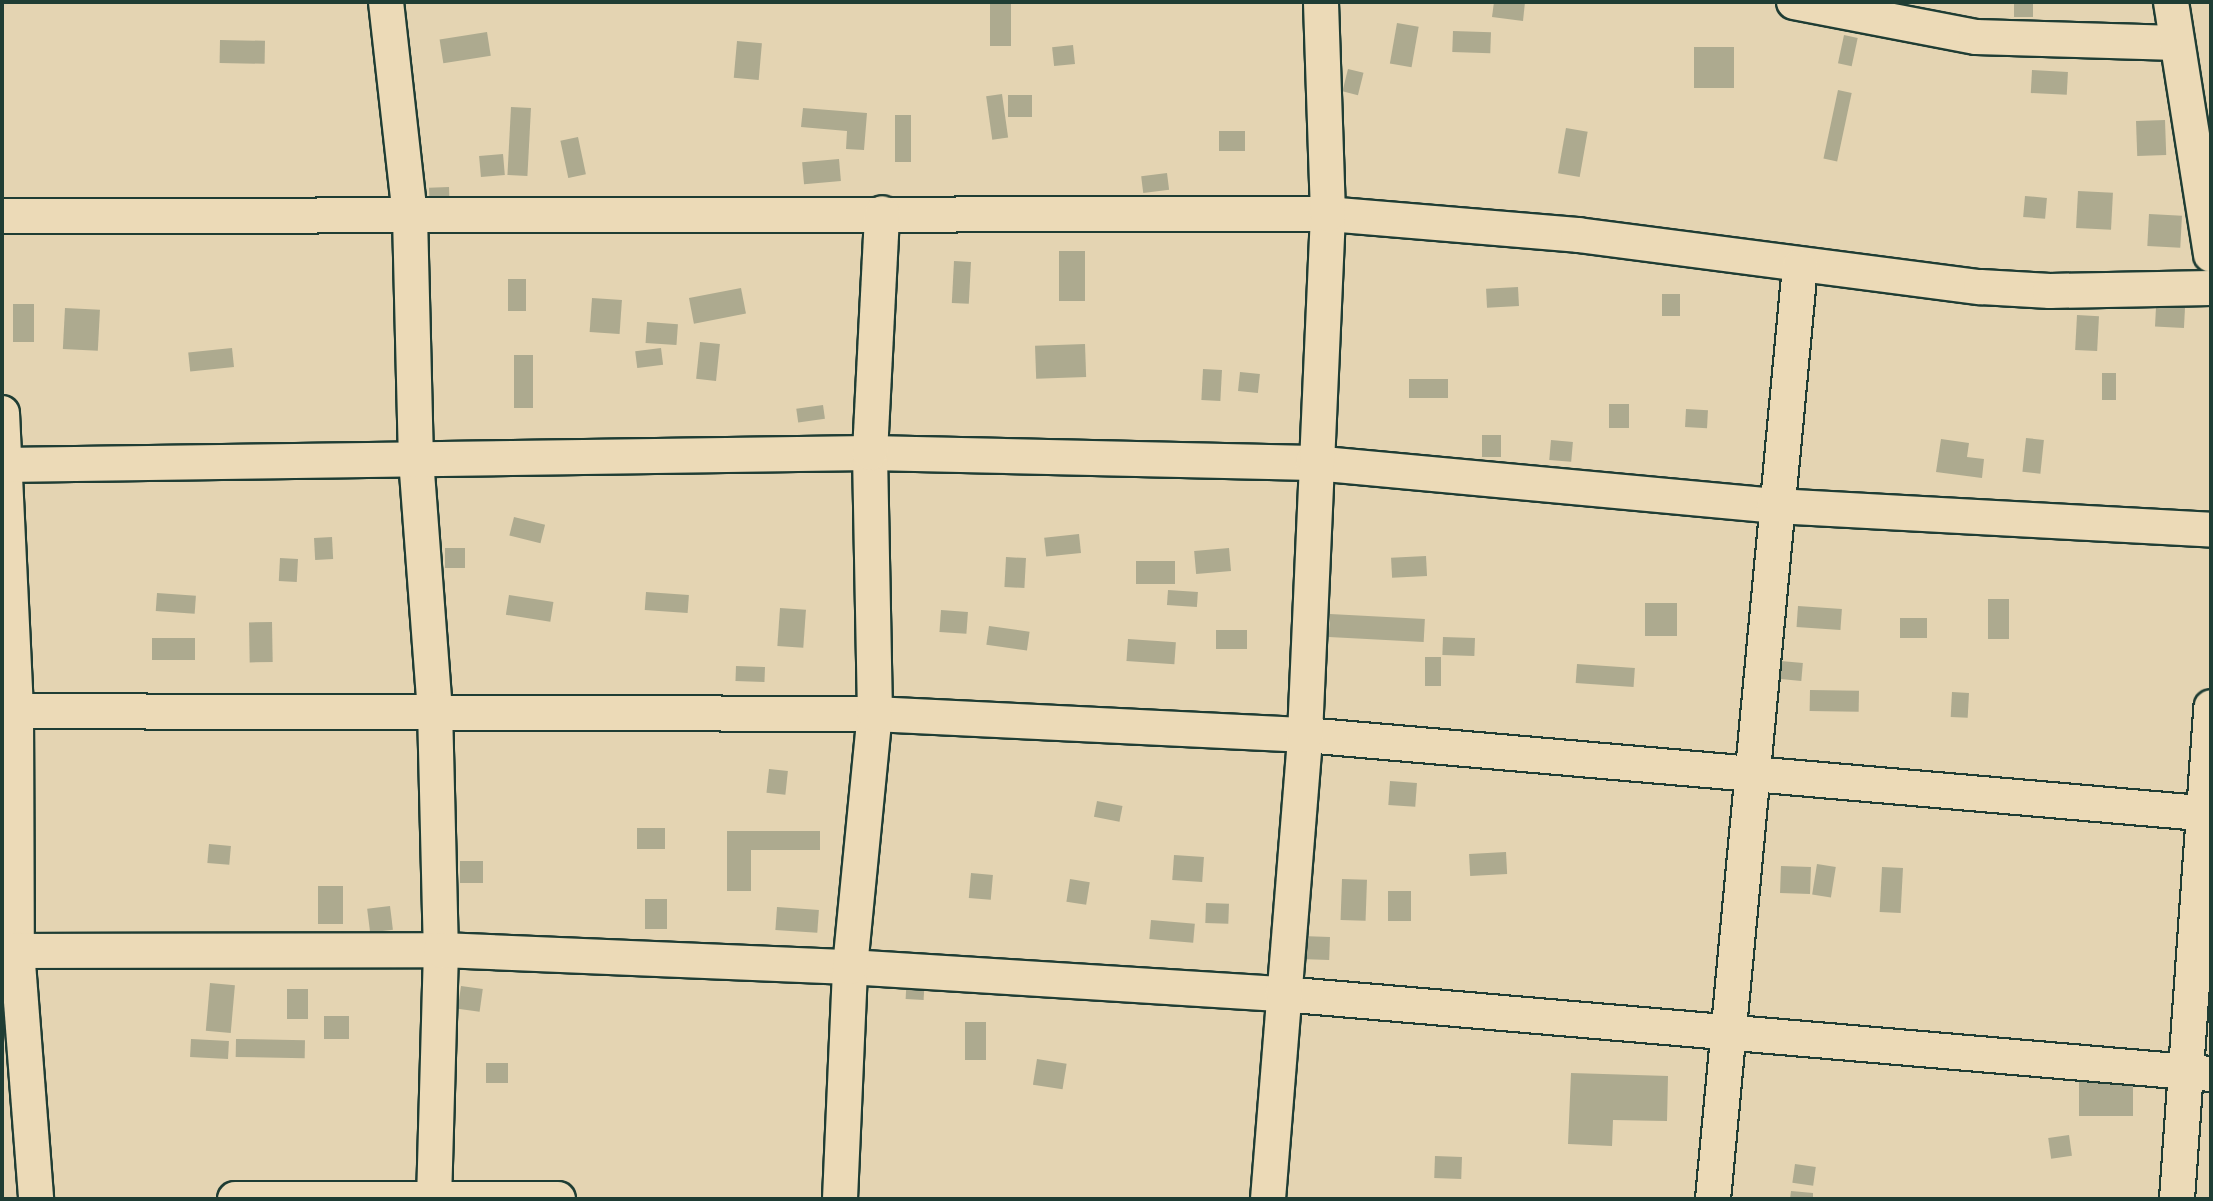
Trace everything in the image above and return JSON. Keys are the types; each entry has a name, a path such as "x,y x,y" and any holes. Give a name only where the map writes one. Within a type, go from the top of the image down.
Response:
{"street":[{"path":"386,2 410,216 416,459 435,709 441,950 434,1197"},
{"path":"1268,1199 1305,735 1313,463 1328,214 1321,2"},
{"path":"1794,2 1976,37 2177,43"},
{"path":"2171,2 2177,43 2201,130 2211,255"},
{"path":"840,1199 850,967 875,714 870,453 882,213"},
{"path":"2,216 1328,214 1578,235 1800,266 2050,291 2211,288"},
{"path":"1713,1199 1774,506 1800,266"},
{"path":"2,413 9,711 9,950 36,1199"},
{"path":"3,465 870,453 1313,463 1774,506 2211,530"},
{"path":"2177,1199 2197,1074 2211,707"},
{"path":"9,711 435,709 875,714 1305,735 2207,814"},
{"path":"9,950 441,950 850,967 1282,994 2197,1074"},
{"path":"235,1199 558,1199"}],"building":[{"path":"990,2 1011,2 1011,46 990,46"},
{"path":"1494,2 1525,2 1523,21 1492,17"},
{"path":"2014,2 2033,2 2033,17 2014,17"},
{"path":"1397,23 1419,27 1412,67 1390,63"},
{"path":"1453,31 1491,32 1490,53 1452,52"},
{"path":"487,32 491,56 443,63 440,40"},
{"path":"1844,35 1858,38 1852,66 1838,63"},
{"path":"220,40 265,41 265,64 220,63"},
{"path":"737,41 762,43 759,80 734,78"},
{"path":"1073,45 1075,64 1054,66 1052,47"},
{"path":"1694,47 1734,47 1734,88 1694,88"},
{"path":"1348,69 1364,73 1358,95 1342,91"},
{"path":"2032,70 2068,72 2067,95 2031,93"},
{"path":"1838,90 1852,93 1837,161 1823,158"},
{"path":"1002,94 1008,138 992,140 986,96"},
{"path":"1008,95 1032,95 1032,117 1008,117"},
{"path":"511,107 531,108 527,176 507,175"},
{"path":"803,108 867,113 864,150 846,149 847,131 801,127"},
{"path":"895,115 911,115 911,162 895,162"},
{"path":"2165,120 2166,155 2137,156 2136,121"},
{"path":"1566,128 1588,132 1580,177 1558,173"},
{"path":"1219,131 1245,131 1245,151 1219,151"},
{"path":"578,137 586,174 568,178 560,141"},
{"path":"503,154 505,175 481,177 479,156"},
{"path":"839,159 841,181 804,184 802,162"},
{"path":"1167,173 1169,190 1143,193 1141,176"},
{"path":"449,187 450,210 430,211 429,188"},
{"path":"2078,191 2113,193 2111,230 2076,228"},
{"path":"2025,196 2047,198 2045,219 2023,217"},
{"path":"2149,214 2182,216 2180,248 2147,246"},
{"path":"1059,251 1085,251 1085,301 1059,301"},
{"path":"954,261 971,262 969,304 952,303"},
{"path":"508,279 526,279 526,311 508,311"},
{"path":"1518,287 1519,306 1487,308 1486,289"},
{"path":"741,288 746,314 694,324 689,298"},
{"path":"1662,294 1680,294 1680,316 1662,316"},
{"path":"592,298 622,300 620,334 590,332"},
{"path":"13,304 34,304 34,342 13,342"},
{"path":"2156,306 2185,308 2184,328 2155,326"},
{"path":"65,308 100,310 98,351 63,349"},
{"path":"2077,315 2099,316 2097,351 2075,350"},
{"path":"647,322 678,324 676,345 646,343"},
{"path":"700,342 720,344 716,381 696,379"},
{"path":"1085,344 1086,377 1036,379 1035,346"},
{"path":"232,348 234,367 190,371 188,353"},
{"path":"661,348 663,365 637,368 635,351"},
{"path":"514,355 533,355 533,408 514,408"},
{"path":"1203,369 1222,370 1220,401 1201,400"},
{"path":"1240,372 1260,374 1258,393 1238,391"},
{"path":"2102,373 2116,373 2116,400 2102,400"},
{"path":"1409,379 1448,379 1448,398 1409,398"},
{"path":"1609,404 1629,404 1629,428 1609,428"},
{"path":"823,405 825,419 798,423 796,409"},
{"path":"1686,409 1708,410 1707,428 1685,427"},
{"path":"1482,435 1501,435 1501,457 1482,457"},
{"path":"2026,438 2044,440 2040,474 2022,472"},
{"path":"1941,439 1969,443 1967,457 1984,459 1982,478 1936,472"},
{"path":"1551,440 1573,442 1571,462 1549,460"},
{"path":"514,517 545,525 540,543 509,535"},
{"path":"1079,534 1081,553 1046,557 1044,538"},
{"path":"332,537 333,559 315,560 314,538"},
{"path":"445,548 465,548 465,568 445,568"},
{"path":"1229,548 1231,571 1196,574 1194,551"},
{"path":"1426,556 1427,576 1392,578 1391,558"},
{"path":"1006,557 1026,558 1024,588 1004,587"},
{"path":"280,558 298,559 297,582 279,581"},
{"path":"1136,561 1175,561 1175,584 1136,584"},
{"path":"1168,590 1198,592 1197,607 1167,605"},
{"path":"646,592 689,595 688,613 645,610"},
{"path":"157,593 196,596 195,614 156,611"},
{"path":"509,595 553,602 550,622 506,615"},
{"path":"1988,599 2009,599 2009,639 1988,639"},
{"path":"1645,603 1677,603 1677,636 1645,636"},
{"path":"1798,606 1842,609 1840,630 1797,627"},
{"path":"780,608 806,610 803,648 777,646"},
{"path":"941,610 968,612 966,634 939,632"},
{"path":"1330,614 1425,619 1424,642 1329,637"},
{"path":"1900,618 1927,618 1927,638 1900,638"},
{"path":"249,622 272,622 273,662 250,662"},
{"path":"989,626 1030,632 1027,651 986,645"},
{"path":"1216,630 1247,630 1247,649 1216,649"},
{"path":"1443,637 1475,638 1474,656 1442,655"},
{"path":"152,638 195,638 195,660 152,660"},
{"path":"1128,639 1176,642 1174,664 1126,661"},
{"path":"1425,657 1441,657 1441,686 1425,686"},
{"path":"1769,660 1803,663 1801,681 1767,678"},
{"path":"1577,664 1635,668 1634,687 1576,683"},
{"path":"736,666 765,667 764,682 735,681"},
{"path":"1810,690 1859,691 1859,712 1810,711"},
{"path":"1952,692 1969,693 1968,718 1951,717"},
{"path":"769,769 788,771 785,795 766,793"},
{"path":"1390,781 1417,783 1415,807 1388,805"},
{"path":"1097,801 1123,806 1119,822 1094,817"},
{"path":"637,828 665,828 665,849 637,849"},
{"path":"727,831 820,831 820,850 751,850 751,891 727,891"},
{"path":"209,844 231,846 229,865 207,863"},
{"path":"1506,852 1507,874 1470,876 1469,854"},
{"path":"1174,855 1204,857 1202,882 1172,880"},
{"path":"460,861 483,861 483,883 460,883"},
{"path":"1817,864 1836,867 1831,898 1812,895"},
{"path":"1781,866 1811,867 1810,894 1780,893"},
{"path":"1882,867 1903,868 1901,913 1880,912"},
{"path":"971,873 993,875 991,900 969,898"},
{"path":"1070,879 1090,882 1086,905 1066,902"},
{"path":"1342,879 1367,880 1366,921 1341,920"},
{"path":"318,886 343,886 343,924 318,924"},
{"path":"1388,891 1411,891 1411,921 1388,921"},
{"path":"645,899 667,899 667,929 645,929"},
{"path":"1206,903 1229,904 1228,924 1205,923"},
{"path":"390,906 393,930 370,933 367,909"},
{"path":"777,907 819,910 817,933 775,930"},
{"path":"1151,920 1195,924 1193,943 1149,939"},
{"path":"1301,936 1330,937 1329,960 1300,959"},
{"path":"907,973 925,974 924,1000 906,999"},
{"path":"210,983 235,985 231,1033 206,1031"},
{"path":"461,986 483,989 480,1012 458,1009"},
{"path":"287,989 308,989 308,1019 287,1019"},
{"path":"324,1016 349,1016 349,1039 324,1039"},
{"path":"965,1022 986,1022 986,1060 965,1060"},
{"path":"191,1039 229,1041 228,1059 190,1057"},
{"path":"236,1039 305,1040 305,1058 236,1057"},
{"path":"1037,1059 1067,1064 1063,1089 1033,1085"},
{"path":"486,1063 508,1063 508,1083 486,1083"},
{"path":"1571,1073 1668,1076 1667,1121 1613,1120 1612,1146 1568,1144"},
{"path":"2079,1075 2133,1075 2133,1116 2079,1116"},
{"path":"2069,1135 2072,1156 2051,1159 2048,1138"},
{"path":"1435,1156 1462,1157 1461,1179 1434,1178"},
{"path":"1795,1164 1816,1167 1813,1186 1792,1183"},
{"path":"1791,1191 1813,1193 1813,1199 1790,1199"}]}
